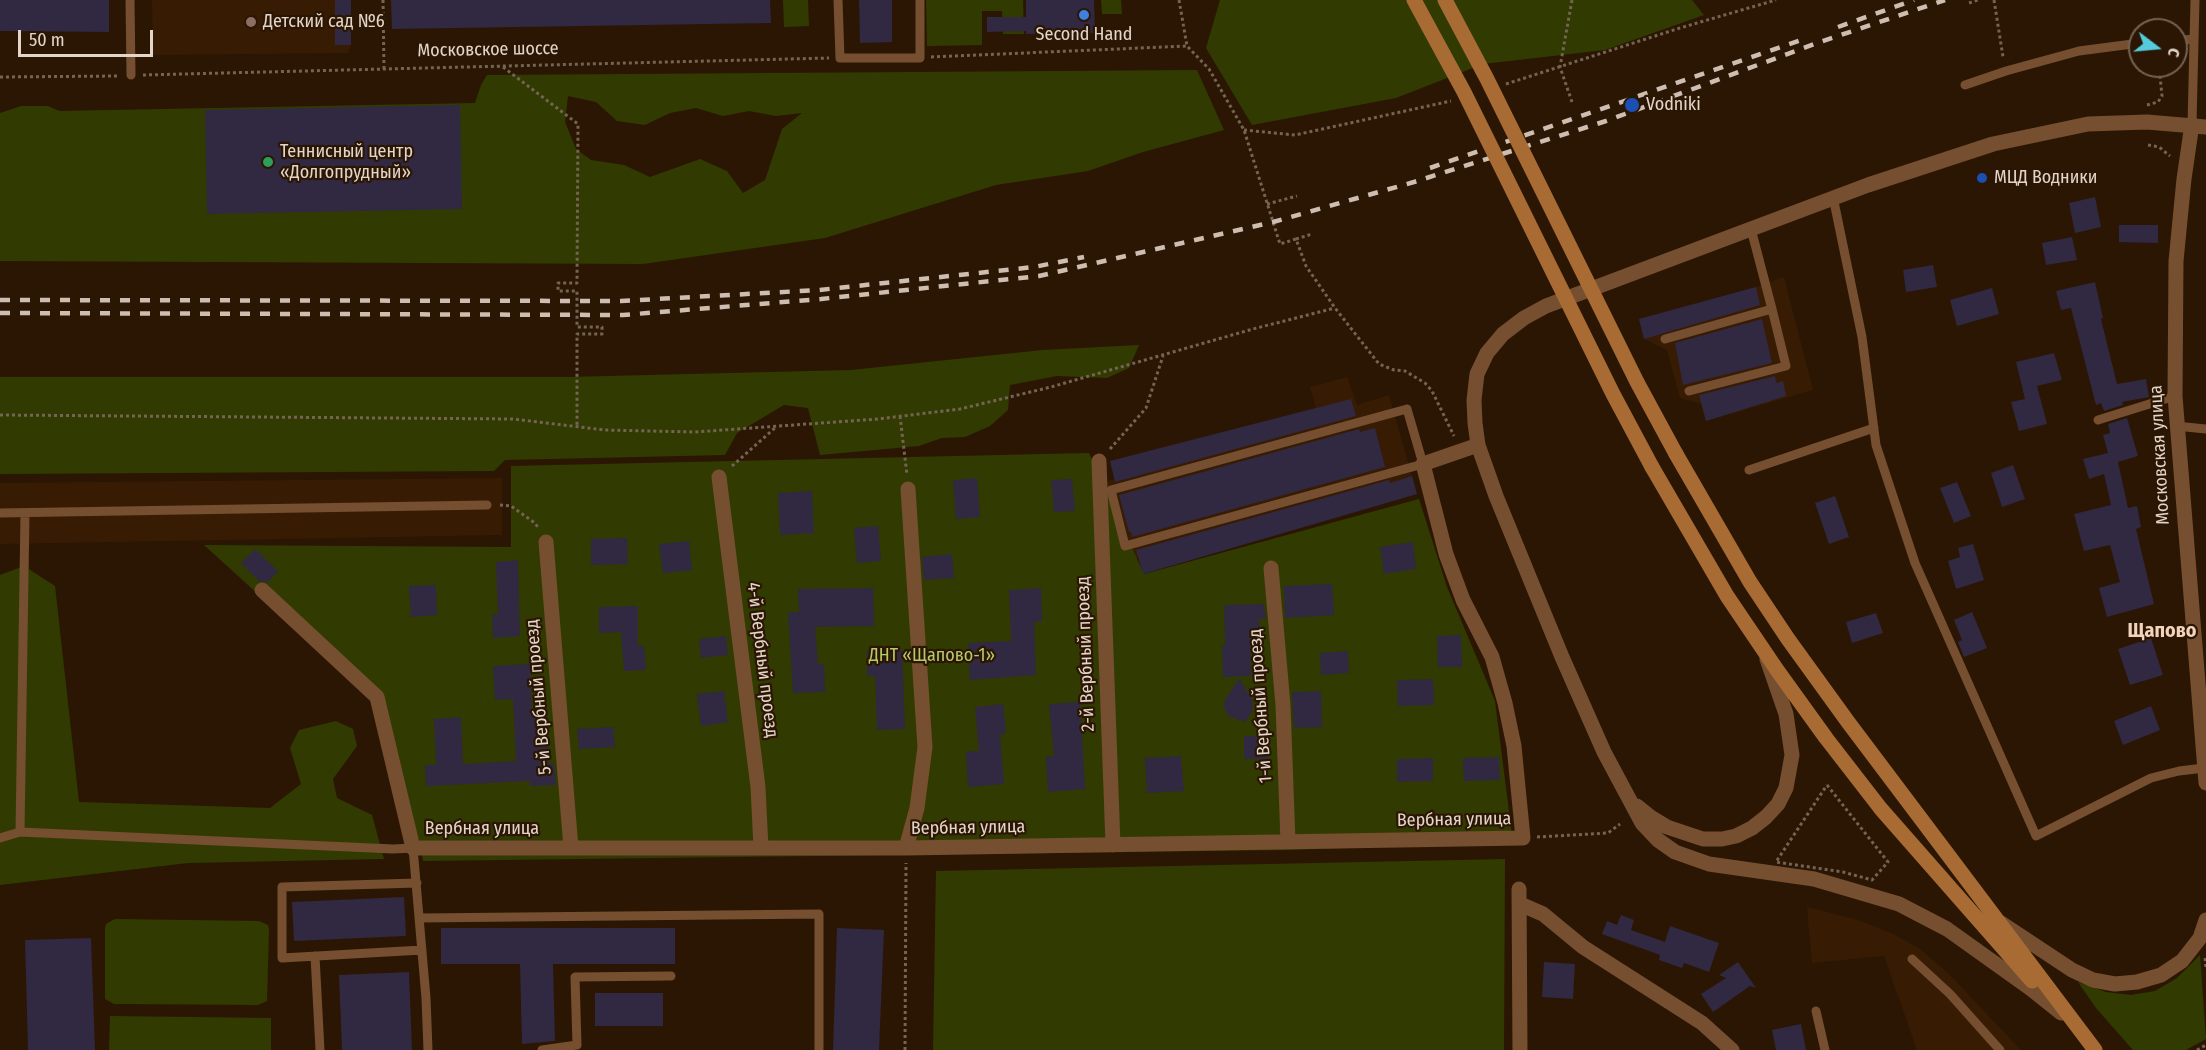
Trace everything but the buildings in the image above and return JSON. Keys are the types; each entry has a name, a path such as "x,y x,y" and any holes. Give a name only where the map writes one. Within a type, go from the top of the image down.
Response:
{"main road":[{"path":"1414,0 1464,92 1613,394 1721,587 1765,653 1870,796 2061,1013 2086,1037"},
{"path":"1445,0 1487,79 1637,382 1750,582 1848,722 2096,1050"}],"street":[{"path":"2061,1013 1947,930 1899,904 1814,879 1709,864 1675,852 1658,840 1642,823 1604,752 1553,638 1496,496 1478,445 1474,400 1477,374 1487,352 1503,334 1524,318 1546,306 1833,197 1993,144 2088,124 2126,122 2199,126"},
{"name":"Московская улица","path":"2199,126 2184,179 2176,261 2175,396 2176,426 2196,619 2205,775"},
{"path":"1478,445 1423,464 1446,554 1463,600 1492,657 1505,703 1514,746 1523,838"},
{"name":"2-й Вербный проезд","path":"1098,461 1113,845"},
{"name":"4-й Вербный проезд","path":"719,477 758,787 761,849"},
{"path":"906,848 917,808 925,747 908,489"},
{"name":"5-й Вербный проезд","path":"546,542 571,848"},
{"name":"1-й Вербный проезд","path":"1271,568 1283,705 1288,842"},
{"path":"262,590 377,697 413,848"},
{"path":"1624,790 1639,808 1652,818 1667,827 1703,839 1736,836 1766,818 1778,804 1786,788 1792,755 1786,714 1765,653"},
{"name":"Вербная улица","path":"413,848 906,848 1523,838"},
{"path":"1520,1050 1520,896 1583,947 1702,1023 1730,1049"},
{"path":"1999,921 2072,970 2093,980 2115,984 2137,982 2161,975 2182,961 2200,938 2206,920"}],"lane":[{"path":"130,0 131,75"},
{"path":"838,0 840,58 920,58 920,0"},
{"path":"2195,0 2193,39 2199,126"},
{"path":"2188,40 2193,39"},
{"path":"1965,85 2079,51 2128,45"},
{"path":"1833,197 1862,337 1876,445 1915,563 2036,836 2151,778 2179,771 2205,775"},
{"path":"1689,391 1786,366 1751,229"},
{"path":"1665,339 1772,309"},
{"path":"2098,420 2175,396"},
{"path":"1407,409 1423,464 1125,546 1110,490 1407,409"},
{"path":"2176,426 2206,429"},
{"path":"1749,470 1874,428"},
{"path":"0,513 487,505"},
{"path":"20,832 25,513"},
{"path":"0,838 20,832 382,849 413,848 428,1050"},
{"path":"417,884 282,887 282,958 422,950"},
{"path":"419,918 819,914 819,1050"},
{"path":"315,956 321,1050"},
{"path":"1912,959 1950,994 2000,1050"},
{"path":"542,1050 578,1045 575,977 671,976"},
{"path":"1816,1011 1825,1050"}],"path":[{"path":"383,0 384,69"},
{"path":"1179,0 1187,46 1209,69 1244,130 1280,244 1309,236 1308,231"},
{"path":"1572,0 1560,67 1572,102"},
{"path":"1506,83 1776,0"},
{"path":"1969,3 1978,0"},
{"path":"1994,0 2006,71"},
{"path":"920,58 1187,46"},
{"name":"Московское шоссе","path":"0,77 840,58"},
{"path":"501,66 578,124 577,283 558,283 558,291 577,291 577,327 602,327 602,334 577,334 577,426"},
{"path":"2147,110 2147,105 2158,102 2162,96 2160,78"},
{"path":"1244,130 1295,135 1452,100"},
{"path":"2148,145 2158,147 2173,160"},
{"path":"1267,204 1297,196"},
{"path":"1296,239 1306,266 1335,308 1379,364 1394,370 1405,371 1425,383 1432,391 1455,436"},
{"path":"0,415 513,419 606,430 695,432 777,426 960,409 1051,387 1335,308"},
{"path":"1098,461 1146,408 1163,356"},
{"path":"900,416 908,489"},
{"path":"719,477 777,426"},
{"path":"487,505 511,506 535,523 546,542"},
{"path":"1827,785 1888,862 1872,880 1776,862 1827,785"},
{"path":"1523,838 1608,832 1620,824"},
{"path":"905,1050 906,848"},
{"path":"2197,1050 2206,1045"}],"shaded area":[{"name":"Детский сад №6","path":"152,0 351,0 351,45 348,53 153,55"},
{"path":"1784,277 1813,390 1706,421 1701,404 1680,398 1667,350 1644,339 1639,319 1756,287"},
{"path":"1347,377 1357,405 1389,395 1417,494 1143,574 1138,557 1122,561 1102,483 1115,479 1110,461 1316,408 1310,387"},
{"path":"502,478 502,535 0,544 0,483"},
{"path":"1807,907 1858,920 1891,933 1919,948 1948,973 2021,1050 1917,1050 1884,956 1812,963"}],"green space":[{"path":"783,0 808,0 809,26 784,27"},
{"path":"926,0 1023,0 1024,34 1003,34 1002,11 982,11 982,45 927,46"},
{"path":"1101,0 1121,0 1122,14 1102,14"},
{"path":"1220,0 1692,0 1704,15 1605,50 1483,64 1396,98 1252,125 1206,48"},
{"path":"1197,70 1224,130 1143,152 1088,171 996,185 825,238 643,264 0,261 0,113 21,106 48,106 59,111 475,103 487,75","holes":["568,96 596,102 617,121 645,125 670,113 696,108 723,116 749,111 776,116 802,113 782,129 765,180 743,193 727,171 700,159 650,177 624,165 591,160 576,149 565,122"]},
{"path":"1139,345 1129,368 1107,378 1057,376 1010,385 1008,410 990,426 965,437 942,438 919,446 820,455 808,408 784,405 737,433 725,455 505,460 494,471 0,474 0,377 568,377 851,370 1043,350"},
{"name":"ДНТ «Щапово-1»","path":"1089,453 1144,574 1419,499 1447,587 1495,701 1513,843 1286,850 423,861 419,839 405,838 369,695 204,545 511,547 511,466"},
{"path":"24,566 55,586 79,802 270,808 301,784 290,748 299,730 336,721 353,729 357,746 333,779 337,798 372,815 384,859 188,863 0,885 0,575"},
{"path":"1505,859 1504,1050 933,1050 936,871"},
{"path":"115,919 259,921 268,925 267,1001 258,1005 114,1004 105,999 105,928 106,924"},
{"path":"2200,955 2206,1039 2186,1050 2133,1050 2096,1008 2078,982 2106,992 2131,995 2155,991 2177,978"},
{"path":"110,1016 271,1018 271,1050 109,1050"}],"railway":[{"path":"1838,27 1914,0"},
{"path":"0,313 623,315 821,299 1039,276 1273,222 1414,182 1606,121 1820,42 1945,0"},
{"path":"1430,168 1801,40"},
{"path":"0,300 621,301 819,290 1034,267 1084,257"}],"place":[{"name":"Second Hand","path":"1084,15"},
{"name":"Детский сад №6","path":"251,22"},
{"name":"Vodniki","path":"1632,105"},
{"name":"Теннисный центр «Долгопрудный»","path":"268,162"},
{"name":"МЦД Водники","path":"1982,178"}],"district":[{"name":"Щапово","path":"2162,631"}]}
